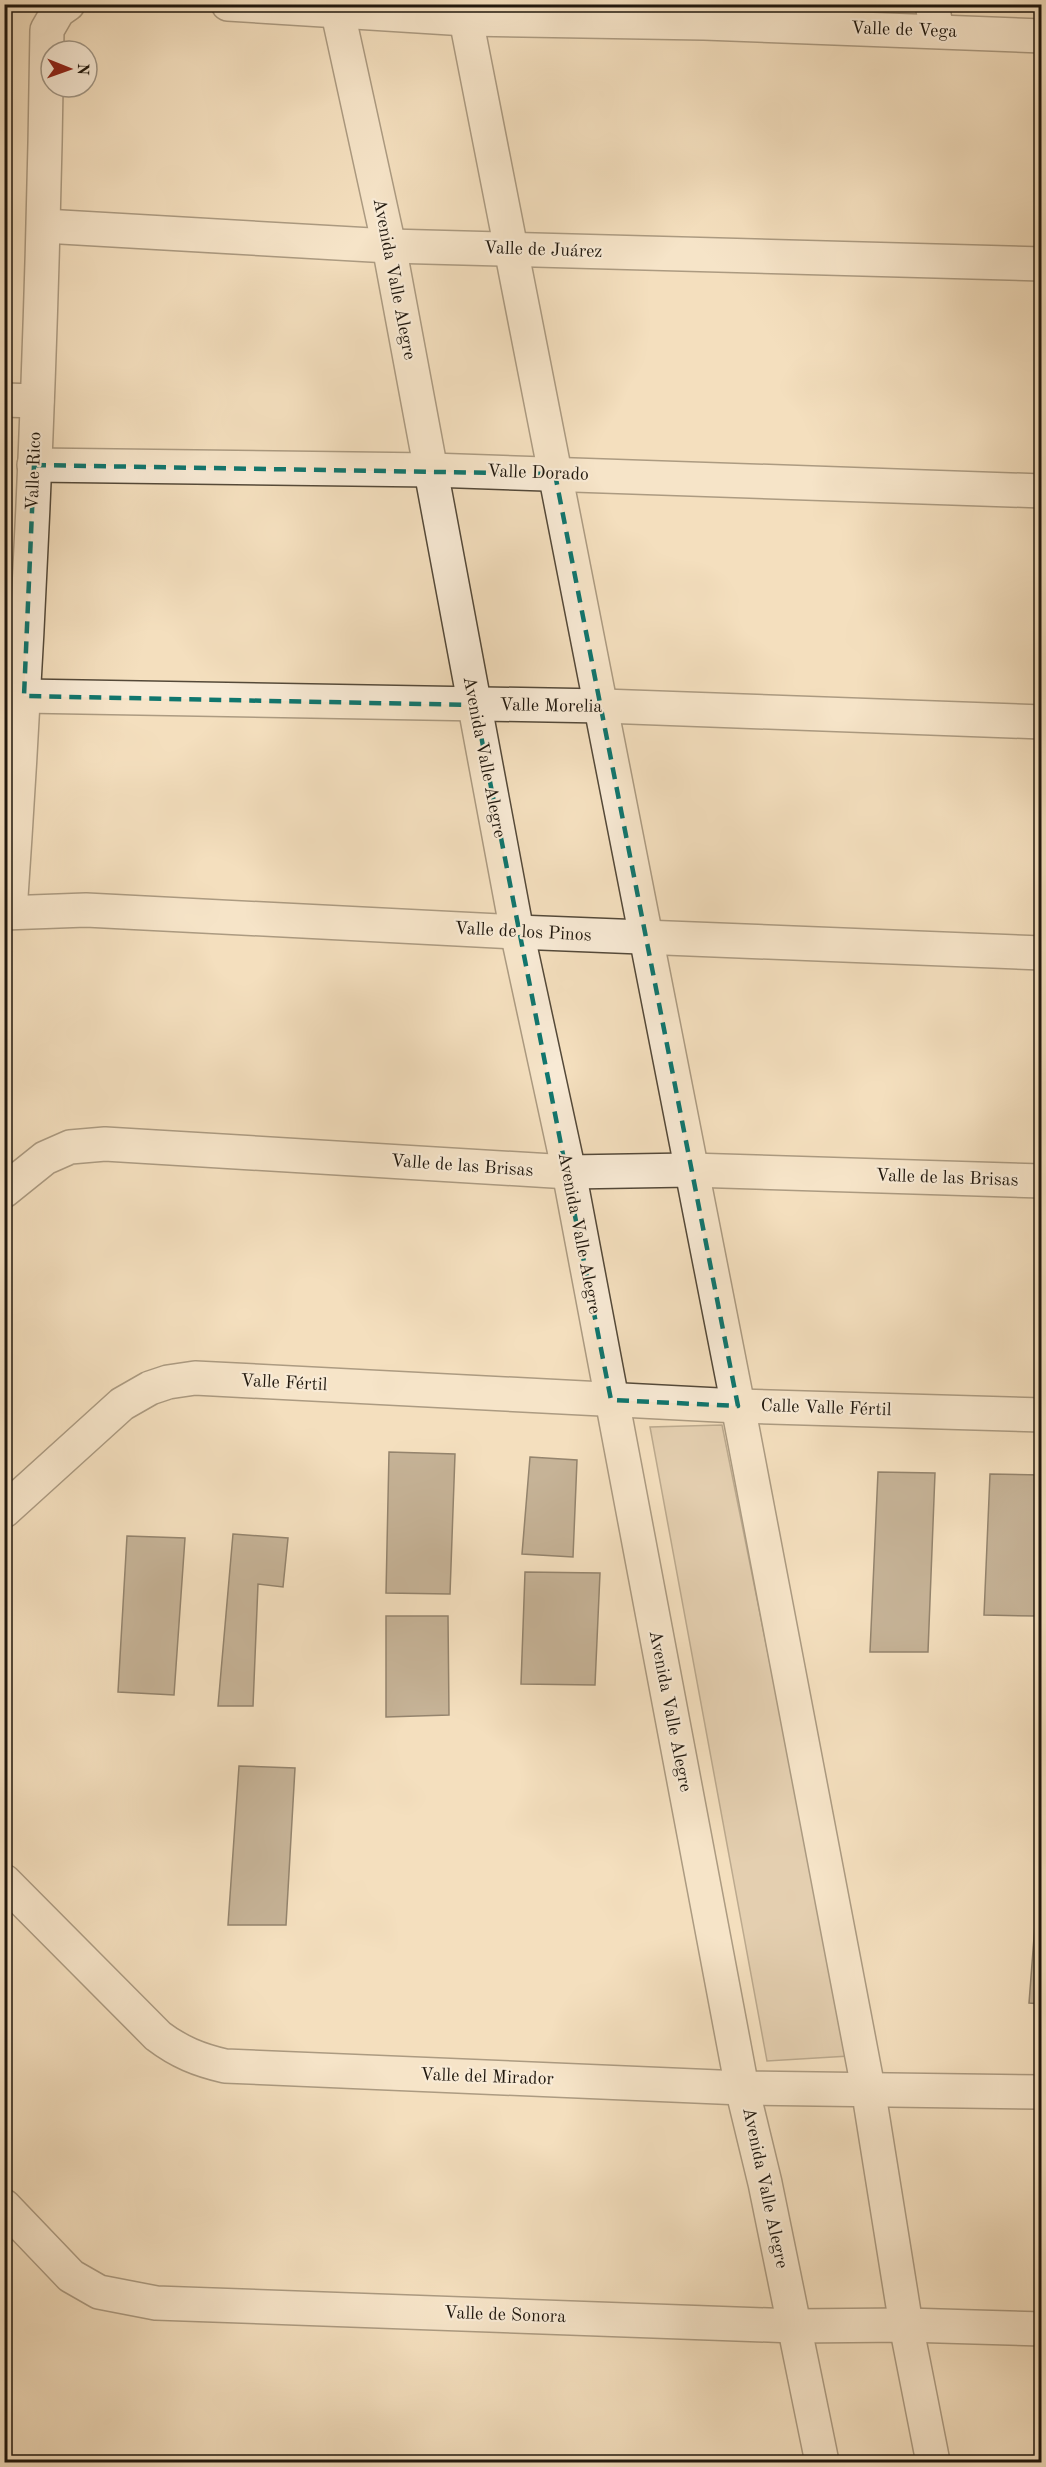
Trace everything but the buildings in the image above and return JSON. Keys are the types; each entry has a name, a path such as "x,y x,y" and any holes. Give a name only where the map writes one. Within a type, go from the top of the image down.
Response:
{"street":[{"name":"Valle Rico","path":"7,913 24,696 44,226 47,30 58,11 68,4"},
{"name":"Valle de Vega","path":"228,4 465,12 934,18 1041,36"},
{"name":"Avenida Valle Alegre","path":"337,8 389,246 517,932 569,1172 742,2088 765,2183 822,2463"},
{"path":"465,12 555,474 603,706 645,937 738,1406 868,2088 906,2325 933,2463"},
{"name":"Valle de Juárez","path":"44,226 389,246 1041,264"},
{"path":"4,400 37,401"},
{"name":"Valle Dorado","path":"34,465 431,470 1041,491"},
{"name":"Valle Morelia","path":"24,696 603,706 1041,722"},
{"name":"Valle de los Pinos","path":"7,913 86,910 517,932 1041,953"},
{"name":"Valle de las Brisas","path":"4,1191 45,1158 70,1147 105,1143 569,1172 690,1170 1041,1181"},
{"name":"Valle Fértil","path":"4,1511 122,1404 150,1388 168,1382 195,1378 611,1400"},
{"name":"Calle Valle Fértil","path":"611,1400 738,1406 1041,1414"},
{"name":"Valle del Mirador","path":"4,1881 158,2036 178,2050 200,2060 225,2066 742,2088 1041,2092"},
{"name":"Valle de Sonora","path":"4,2206 71,2276 99,2292 156,2303 794,2326 906,2325 1041,2329"}],"highlighted area":[{"path":"34,465 555,474 738,1406 611,1400 475,705 24,696"}],"shaded area":[{"path":"722,1425 849,2056 767,2061 650,1427"}]}
